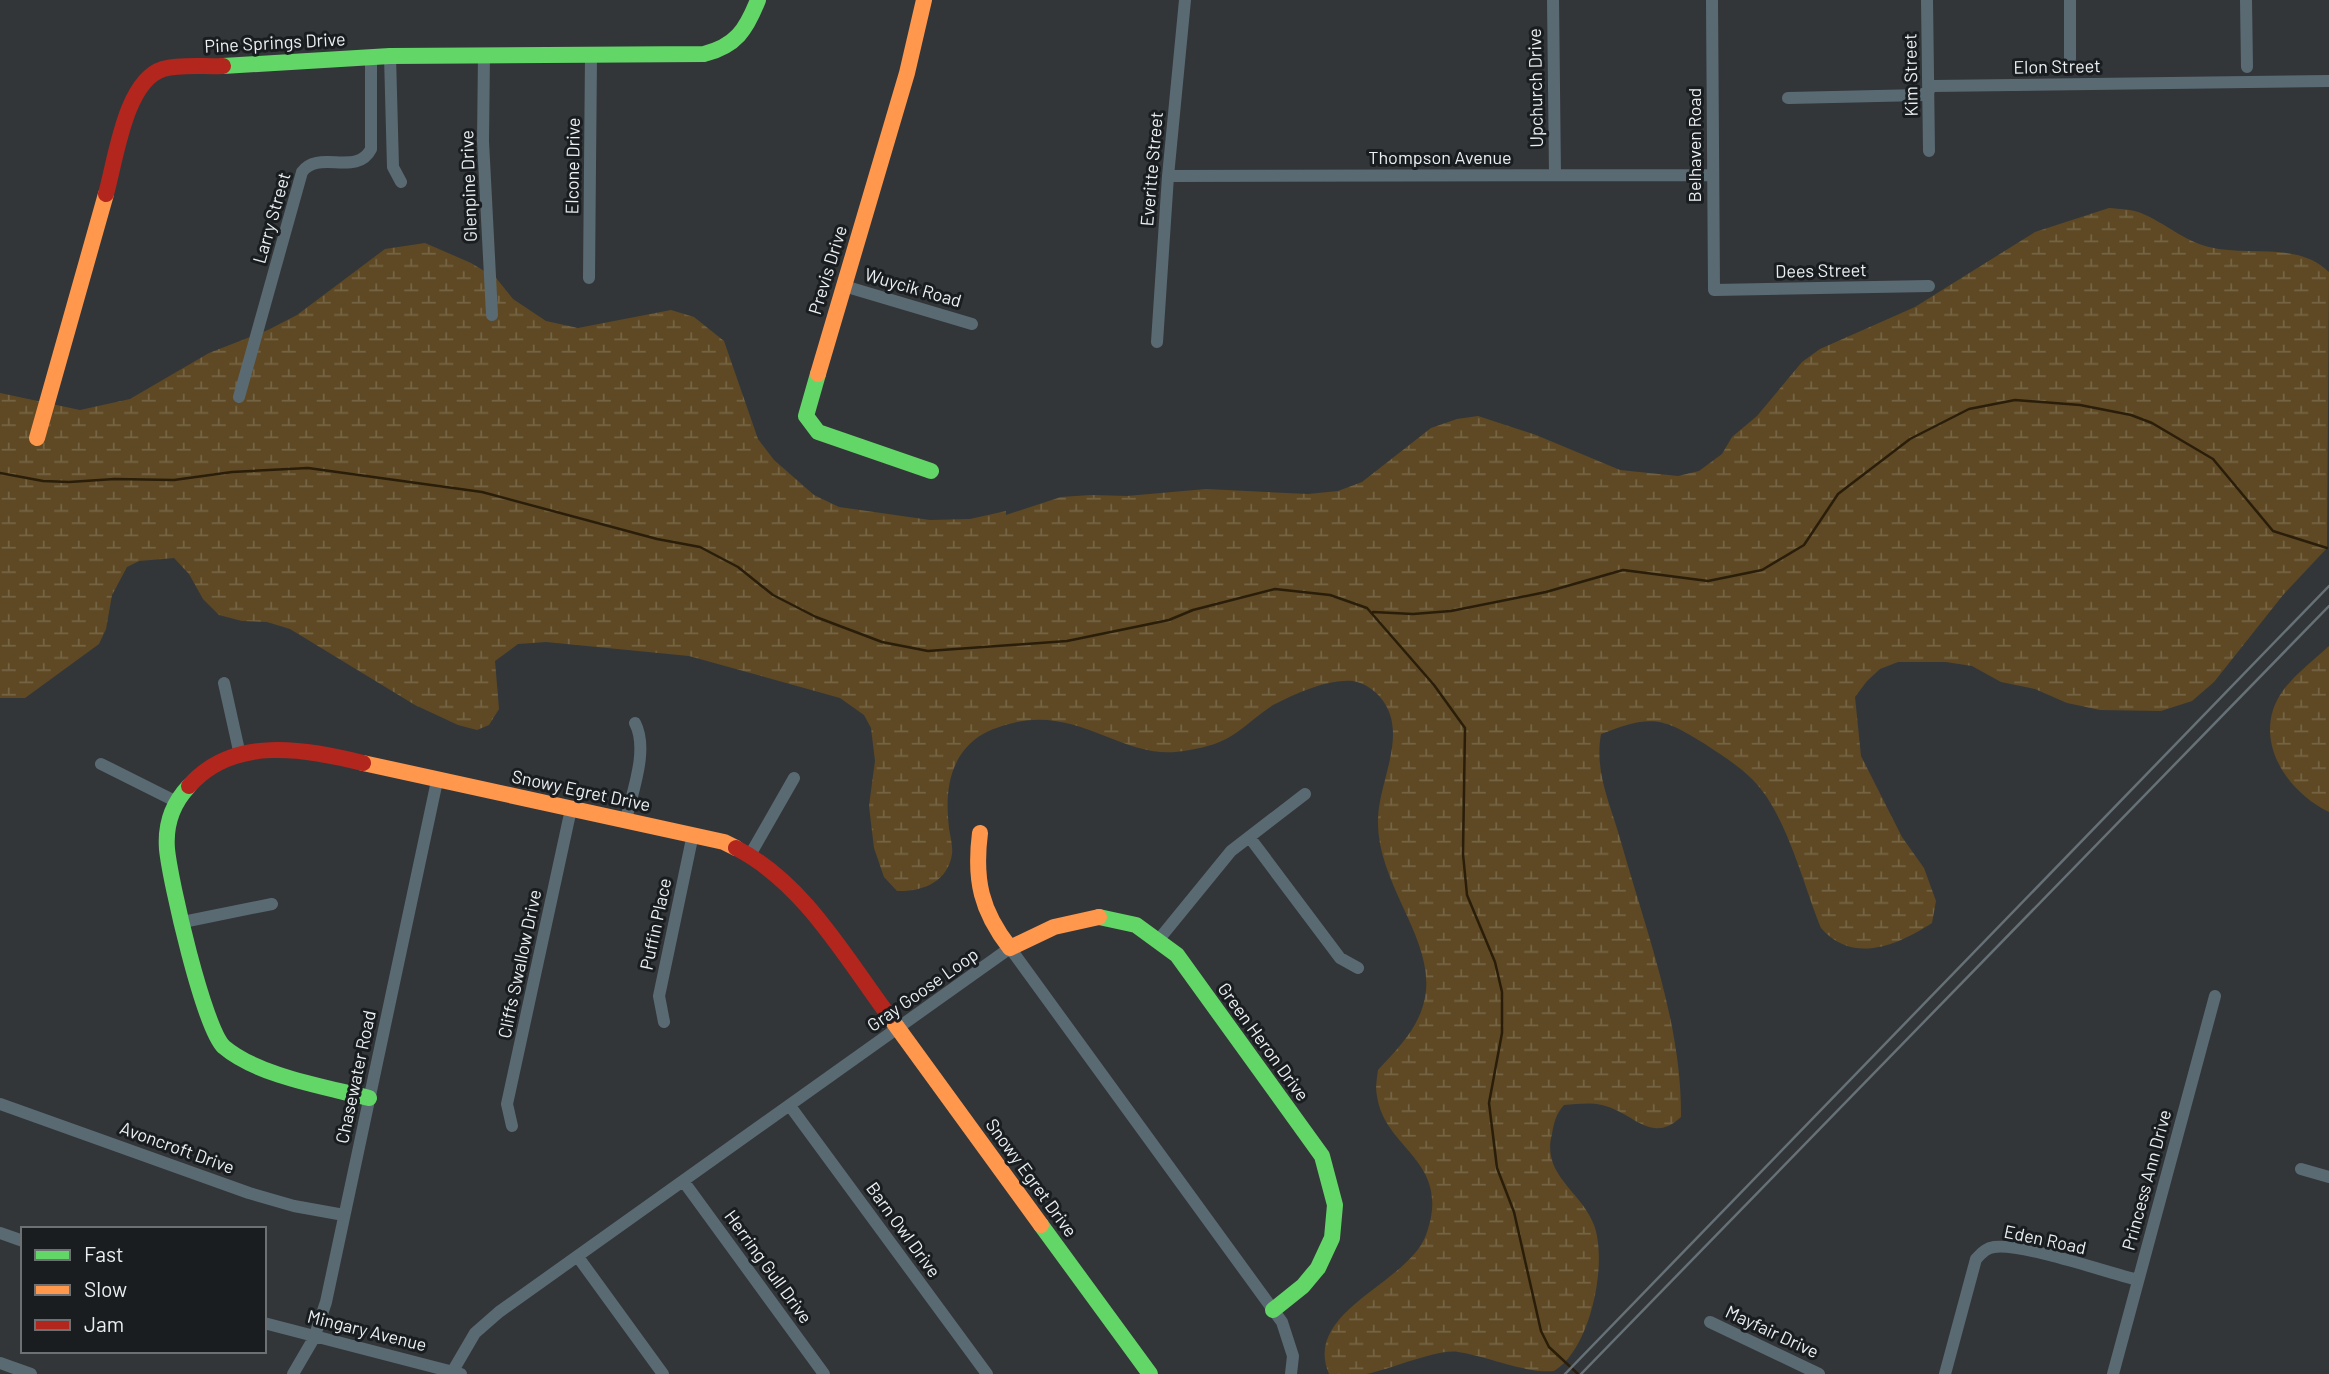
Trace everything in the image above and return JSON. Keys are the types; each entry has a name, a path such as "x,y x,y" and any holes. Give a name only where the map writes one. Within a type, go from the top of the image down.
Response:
{"street":[{"name":"Pine Springs Drive","path":"37,438 139,84 164,69 371,57 704,54 722,50 740,38 758,0"},
{"name":"Previs Drive","path":"923,0 907,73 806,410 808,423 818,432 931,471"},
{"name":"Everitte Street","path":"1157,342 1168,176 1185,0"},
{"name":"Upchurch Drive","path":"1553,0 1555,175"},
{"name":"Belhaven Road","path":"1712,0 1714,290"},
{"name":"Kim Street","path":"1927,0 1929,150"},
{"path":"2070,0 2070,59"},
{"path":"2246,0 2246,67"},
{"name":"Glenpine Drive","path":"484,55 484,141 492,315"},
{"name":"Elcone Drive","path":"589,278 592,55"},
{"name":"Larry Street","path":"239,397 302,172 312,164 359,163 367,158 371,149 371,57"},
{"path":"390,57 393,167 401,182"},
{"name":"Elon Street","path":"1788,98 1922,95 1933,86 2329,81"},
{"name":"Thompson Avenue","path":"1168,176 1712,175"},
{"name":"Wuycik Road","path":"844,286 972,324"},
{"name":"Dees Street","path":"1714,290 1929,286"},
{"path":"224,683 240,755"},
{"path":"626,820 640,754 640,733 635,723"},
{"name":"Snowy Egret Drive","path":"175,801 202,771 240,755 283,748 316,752 438,781 693,834 724,842 750,855 797,893 1150,1374"},
{"path":"101,764 175,801 169,821 167,848 206,1020 223,1046 244,1060 267,1069 369,1098"},
{"path":"750,855 794,778"},
{"name":"Chasewater Road","path":"293,1374 314,1338 326,1302 438,781"},
{"path":"1160,938 1215,868 1305,794"},
{"name":"Cliffs Swallow Drive","path":"512,1126 507,1104 571,809"},
{"path":"980,833 974,875 990,925 1010,948 1282,1322 1293,1356 1291,1374"},
{"name":"Puffin Place","path":"664,1022 659,996 693,834"},
{"path":"1250,838 1340,958 1358,968"},
{"path":"183,922 272,904"},
{"name":"Green Heron Drive","path":"1010,948 1050,926 1072,918 1090,916 1126,922 1160,938 1177,956 1322,1156 1333,1180 1337,1204 1333,1233 1324,1261 1307,1282 1273,1310"},
{"name":"Gray Goose Loop","path":"455,1373 475,1333 491,1319 1010,948"},
{"name":"Princess Ann Drive","path":"2113,1374 2214,996"},
{"name":"Avoncroft Drive","path":"0,1104 249,1193 294,1206 344,1215"},
{"name":"Barn Owl Drive","path":"790,1106 987,1374"},
{"path":"2301,1169 2329,1177"},
{"name":"Herring Gull Drive","path":"684,1182 824,1374"},
{"path":"0,1233 21,1240"},
{"name":"Eden Road","path":"1945,1374 1976,1259 1986,1249 2018,1249 2138,1280"},
{"path":"578,1257 663,1374"},
{"name":"Mayfair Drive","path":"1710,1322 1819,1374"},
{"name":"Mingary Avenue","path":"266,1324 455,1373"},
{"path":"0,1363 31,1374"}],"green space":[{"path":"2109,208 2141,213 2191,241 2209,247 2288,253 2316,262 2329,272 2327,548 2283,595 2214,682 2192,701 2161,711 2100,710 2067,703 2035,689 2001,682 1972,666 1946,662 1898,662 1880,669 1855,697 1861,756 1902,837 1924,868 1936,901 1932,923 1905,938 1876,948 1847,946 1821,928 1775,810 1752,779 1735,765 1690,735 1655,721 1644,721 1601,734 1600,762 1605,789 1669,1013 1676,1047 1681,1117 1670,1125 1652,1128 1614,1109 1588,1103 1564,1105 1557,1115 1550,1148 1552,1161 1594,1225 1599,1260 1587,1325 1567,1360 1554,1371 1532,1370 1469,1354 1450,1352 1366,1374 1329,1374 1325,1352 1330,1333 1343,1315 1416,1252 1426,1235 1432,1210 1431,1189 1424,1173 1383,1115 1376,1093 1378,1070 1415,1024 1426,990 1420,949 1385,864 1380,842 1378,819 1391,756 1392,725 1389,711 1380,697 1361,683 1333,682 1301,692 1273,705 1226,739 1208,746 1175,752 1136,747 1060,722 1017,722 987,732 978,737 960,756 951,778 948,803 952,851 950,864 932,883 906,891 897,891 884,877 874,848 869,806 875,761 871,728 864,715 840,698 689,656 546,642 518,644 495,661 499,709 489,725 477,730 458,725 415,705 290,629 267,622 242,621 219,615 203,599 189,574 174,558 139,561 127,567 112,595 106,629 99,644 25,698 0,698 0,393 80,410 130,399 209,353 268,330 297,315 385,249 425,243 471,263 496,278 513,299 546,321 578,328 671,310 694,317 724,341 758,439 774,460 814,495 839,507 930,520 970,519 1006,511 1006,515 1061,497 1127,496 1206,489 1308,494 1338,491 1362,482 1431,428 1457,419 1478,416 1536,435 1620,470 1678,476 1699,471 1722,454 1732,437 1757,416 1802,362 1820,349 1915,307 2035,232"},
{"path":"2329,646 2329,812 2313,803 2287,777 2277,761 2270,727 2273,709 2282,692"}],"waterway":[{"path":"1373,612 1413,614 1451,611 1546,592 1623,570 1708,581 1762,570 1804,545 1838,494 1910,439 1969,409 2015,400 2080,405 2131,415 2152,423 2213,459 2273,531 2327,548"},
{"path":"0,473 43,481 69,482 115,479 174,480 232,472 308,468 482,492 657,539 700,547 738,567 773,595 816,617 882,642 928,651 1067,641 1169,620 1193,610 1275,589 1330,595 1367,608 1434,685 1465,728 1463,854 1467,895 1495,962 1502,992 1502,1033 1489,1103 1497,1168 1514,1212 1541,1331 1549,1347 1578,1374"}],"railway":[{"path":"1565,1374 2329,586"},
{"path":"1581,1374 2329,606"}],"traffic: fast":[{"path":"223,66 390,56 704,54 715,51 739,35 758,0"},
{"path":"818,374 806,416 818,432 931,471"},
{"path":"189,786 171,814 167,849 189,953 216,1035 224,1047 255,1066 293,1079 369,1098"},
{"path":"1099,917 1136,925 1177,955 1322,1156 1335,1205 1332,1238 1318,1268 1303,1286 1273,1310"},
{"path":"1041,1225 1150,1374"}],"traffic: slow":[{"path":"818,374 907,73 924,0"},
{"path":"37,438 106,194"},
{"path":"363,763 724,842 736,848"},
{"path":"980,833 978,866 982,894 992,921 1010,948 1054,927 1099,917"},
{"path":"889,1016 1041,1225"}],"traffic: jam":[{"path":"106,194 124,123 139,89 150,76 170,67 223,66"},
{"path":"189,786 207,770 227,759 271,750 318,754 363,763"},
{"path":"736,848 760,863 803,901 889,1016"}]}
